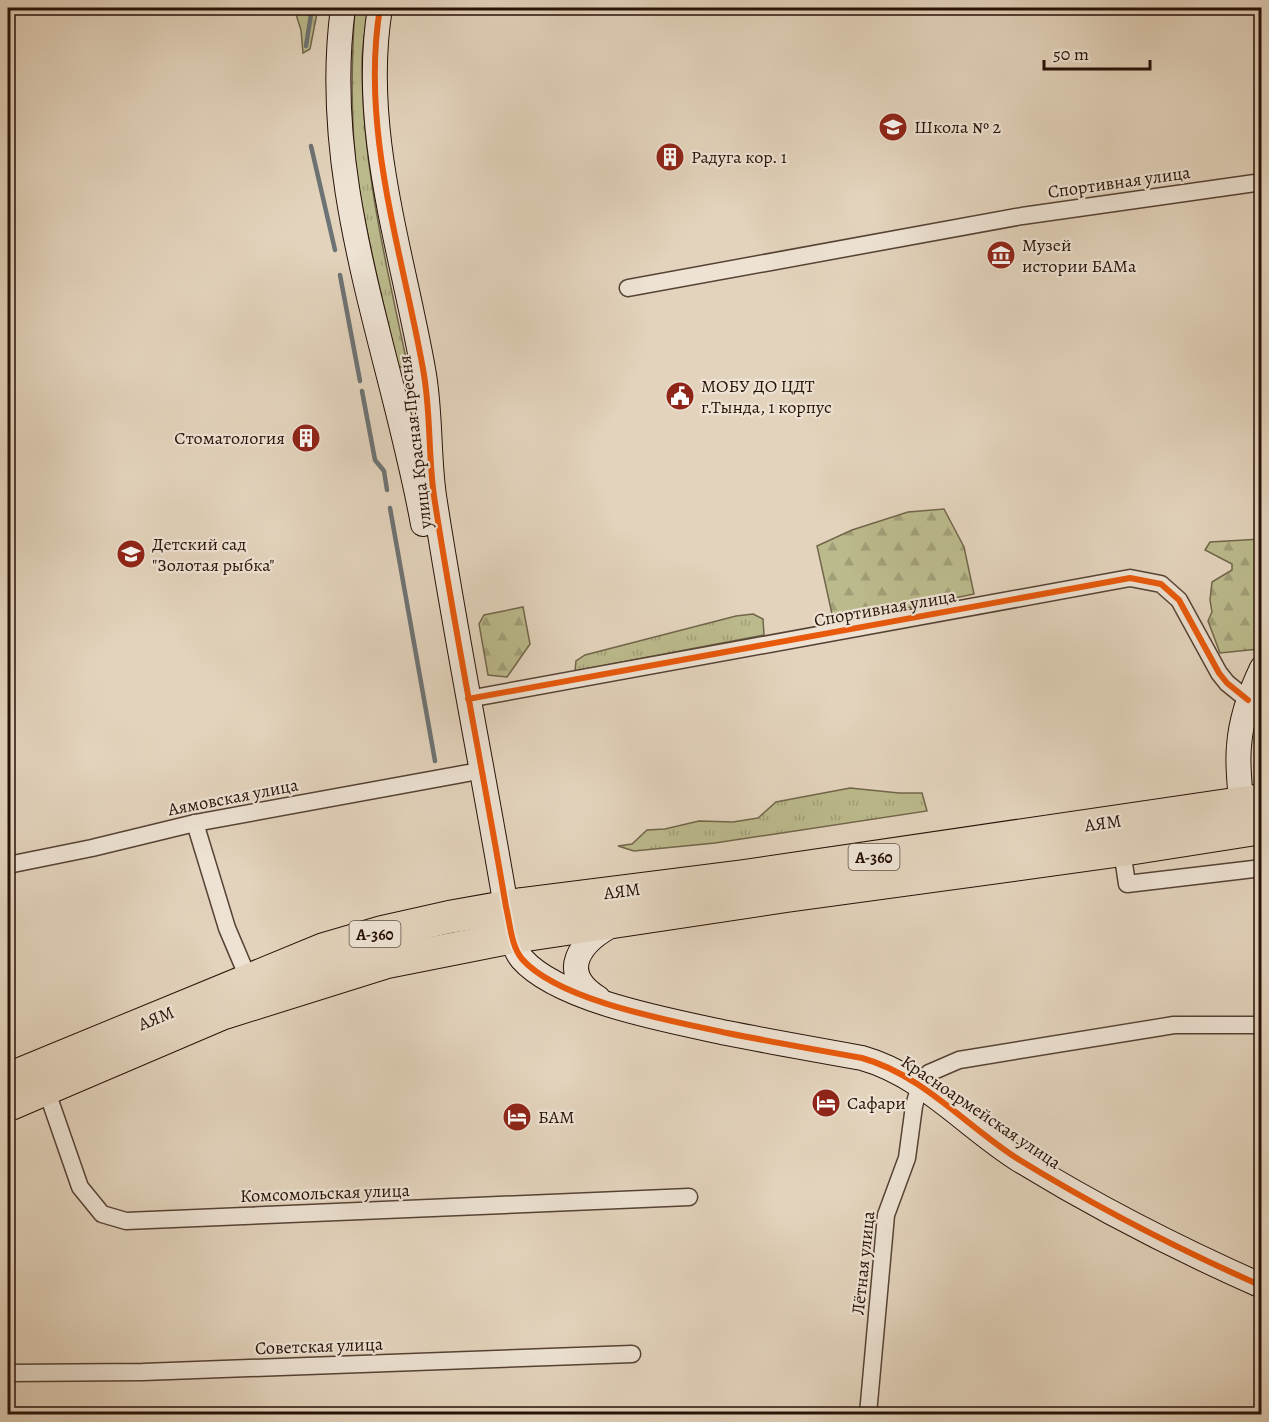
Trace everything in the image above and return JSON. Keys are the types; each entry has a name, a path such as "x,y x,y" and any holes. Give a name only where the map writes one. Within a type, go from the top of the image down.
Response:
{"highway":[{"name":"АЯМ","path":"8,1079 324,949 449,917 499,908 744,876 1251,802"},
{"name":"АЯМ","path":"8,1105 221,1014 387,962 505,938 1262,828"}],"street":[{"name":"улица Красная Пресня","path":"343,8 338,67 340,137 347,183 373,319 418,496 468,773 499,908"},
{"name":"улица Красная Пресня","path":"380,8 376,61 376,109 384,176 424,370 429,409 430,458 434,494 499,908"},
{"name":"Спортивная улица","path":"628,288 1022,216 1262,182"},
{"name":"Спортивная улица","path":"468,699 904,619 1021,600 1130,578 1161,584 1179,600 1219,673 1227,683 1248,700"},
{"path":"1251,802 1239,746 1248,700 1262,668"},
{"name":"Аямовская улица","path":"8,865 195,824 468,773"},
{"path":"195,824 227,928 249,980"},
{"path":"1122,850 1127,884 1262,868"},
{"name":"Красноармейская улица","path":"499,908 505,938 523,960 555,983 608,1004 663,1020 882,1063 920,1085 1017,1158 1151,1235 1256,1281"},
{"path":"608,1004 580,983 576,971 577,962 583,947 588,942 601,931 618,922"},
{"name":"Красноармейская улица","path":"920,1085 929,1073 959,1060 1174,1025 1262,1025"},
{"name":"Лётная улица","path":"868,1414 886,1215 908,1158 914,1106 920,1085"},
{"name":"Комсомольская улица","path":"46,1089 80,1187 102,1214 126,1221 689,1197"},
{"name":"Советская улица","path":"8,1373 143,1372 632,1354"}],"green space":[{"path":"294,8 318,8 310,49 303,53 301,30"},
{"path":"355,8 368,8 362,63 366,139 377,214 407,363 404,368 398,366 371,251 358,182 352,95"},
{"path":"944,509 964,547 974,594 834,623 817,546 852,530 908,512"},
{"path":"1261,539 1262,641 1259,649 1220,653 1208,621 1212,612 1210,600 1212,582 1232,570 1232,564 1205,550 1210,542"},
{"path":"523,607 530,644 507,677 488,675 479,624 484,615"},
{"path":"753,614 763,619 764,635 575,671 576,661 585,655 736,616"},
{"path":"850,788 922,793 927,811 715,843 634,851 618,846 632,844 647,830 665,829 699,821 733,822 758,818 776,802"}],"waterway":[{"path":"306,46 312,8"},
{"path":"311,146 335,250"},
{"path":"340,275 360,381"},
{"path":"362,391 375,460 384,471 387,490"},
{"path":"390,508 435,761"}],"cycle path":[{"path":"380,8 375,53 375,99 379,144 386,190 426,385 434,496 451,599 506,907 518,954 539,974 562,987 618,1007 727,1033 862,1058 884,1066 905,1076 999,1146 1047,1177 1138,1227 1262,1286"},
{"path":"468,699 1130,578 1161,584 1179,600 1219,673 1227,683 1248,700"}],"place":[{"name":"Школа № 2","path":"893,127"},
{"name":"Радуга кор. 1","path":"670,157"},
{"name":"Музей истории БАМа","path":"1001,255"},
{"name":"МОБУ ДО ЦДТ г.Тында, 1 корпус","path":"680,396"},
{"name":"Стоматология","path":"306,438"},
{"name":"Детский сад \"Золотая рыбка\"","path":"131,554"},
{"name":"Сафари","path":"826,1103"},
{"name":"БАМ","path":"517,1117"}]}
